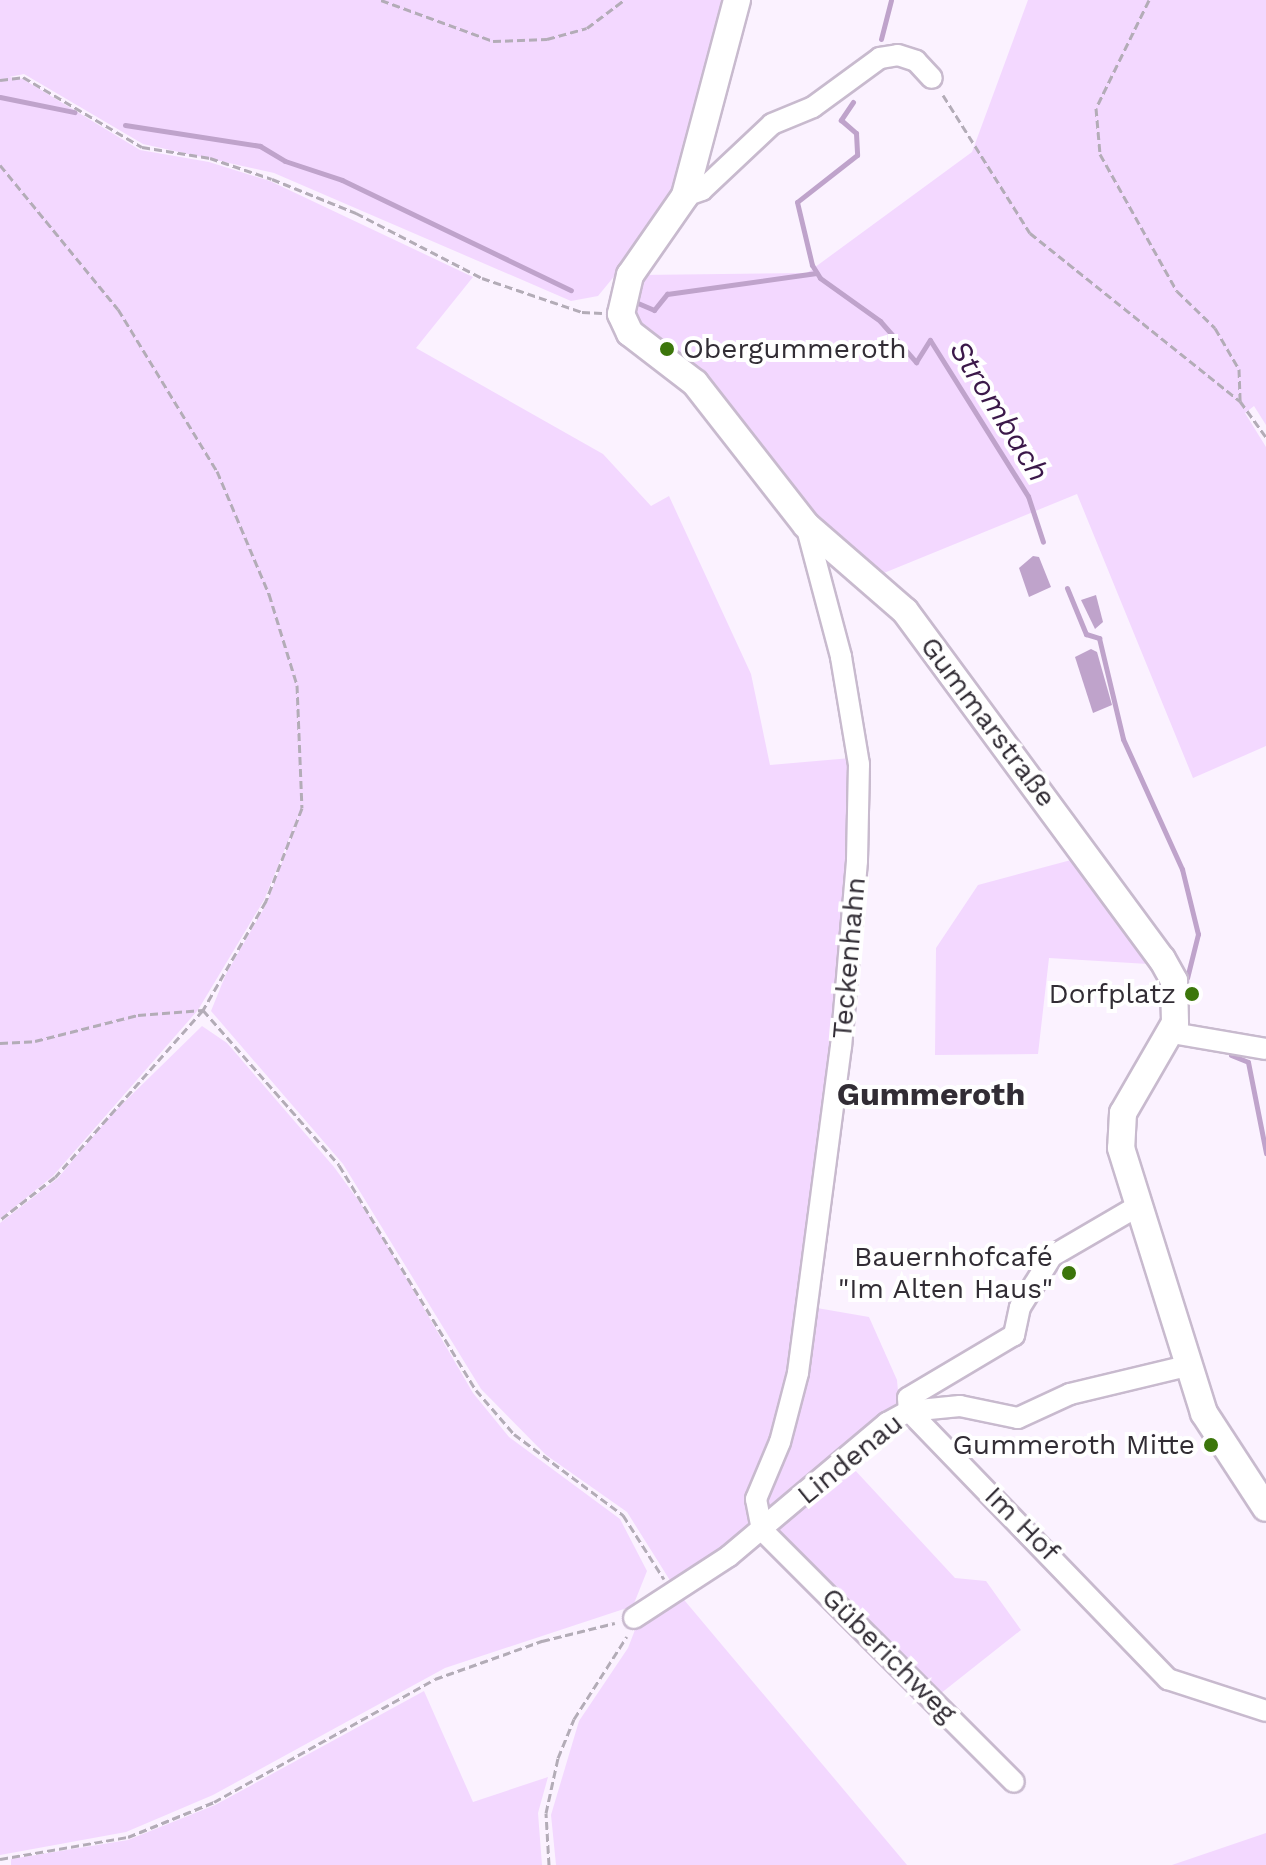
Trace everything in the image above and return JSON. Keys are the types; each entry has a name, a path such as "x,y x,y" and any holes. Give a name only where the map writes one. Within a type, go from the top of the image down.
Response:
{"street":[{"path":"621,314 630,275 685,196 737,0"},
{"path":"685,196 702,190 772,124 813,107 880,58 898,55 916,61 932,78"},
{"name":"Gummarstraße","path":"621,314 630,333 695,383 806,525 905,611 1153,946 1174,981 1173,1033 1119,1126 1138,1206 1204,1413 1266,1508"},
{"name":"Teckenhahn","path":"762,1530 756,1499 780,1442 798,1373 841,1046 857,861 859,764 841,657 806,525"},
{"path":"1173,1033 1266,1049"},
{"path":"909,1411 908,1398 1014,1335 1037,1272 1052,1256 1138,1206"},
{"name":"Lindenau","path":"634,1618 762,1530 887,1423 909,1411 960,1406 1018,1418 1070,1394 1187,1366"},
{"name":"Im Hof","path":"909,1411 1168,1679 1266,1711"},
{"name":"Güberichweg","path":"762,1530 1014,1782"}],"path":[{"path":"381,0 493,41 547,39 587,28 624,0"},
{"path":"1149,0 1096,108 1100,154 1177,291 1215,328 1239,369 1240,401"},
{"path":"0,80 23,77 142,147 210,158 328,201 482,278 582,312 621,314"},
{"path":"932,78 1030,233 1240,401 1266,437"},
{"path":"0,165 118,309 217,471 269,594 297,685 302,808 266,901 203,1010 55,1177 0,1220"},
{"path":"0,1043 35,1041 138,1015 203,1010"},
{"path":"203,1010 339,1165 476,1390 514,1434 623,1515 672,1592"},
{"path":"0,1859 128,1837 214,1802 435,1679 542,1641 634,1618"},
{"path":"549,1865 546,1813 558,1758 574,1719 619,1652 634,1618"},
{"path":"9,1858 10,1865"}],"shaded area":[{"path":"0,0 726,0 667,212 598,296 571,301 274,173 143,144 24,74 9,77 23,79 140,150 209,162 270,181 473,277 416,348 603,454 651,506 669,496 751,674 770,765 851,758 852,861 793,1372 774,1440 745,1498 754,1529 671,1582 627,1512 546,1455 481,1389 343,1164 211,1011 226,974 267,903 303,805 264,900 198,1010 53,1176 0,1219"},
{"path":"1028,0 1266,0 1266,425 1254,406 1245,413 1266,447 1266,746 1193,778 1077,494 879,575 802,507 639,329 630,303 640,275 807,273 972,152"},
{"path":"1033,556 1039,557 1051,587 1029,597 1019,568"},
{"path":"1096,595 1103,622 1095,629 1081,600"},
{"path":"1091,649 1097,652 1112,705 1093,713 1075,657"},
{"path":"1071,860 1148,964 1049,958 1038,1054 935,1055 936,948 978,885"},
{"path":"202,1026 227,1043 334,1167 372,1219 473,1393 509,1437 620,1519 647,1571 633,1606 445,1668 213,1795 126,1832 0,1855 0,1223 58,1178 111,1115"},
{"path":"817,1308 869,1317 897,1380 899,1402 774,1508 766,1507 762,1500"},
{"path":"853,1468 955,1578 986,1581 1021,1630 940,1694 774,1530"},
{"path":"680,1595 907,1865 556,1865 551,1815 579,1721 628,1648 638,1622"},
{"path":"424,1691 473,1802 548,1777 538,1813 542,1865 11,1865 11,1859 128,1840 215,1805"},
{"path":"1266,1833 1266,1865 1172,1865"}],"waterway":[{"name":"Strombach","path":"881,39 891,0"},
{"path":"0,97 74,112"},
{"name":"Strombach","path":"853,102 841,120 856,133 857,155 797,202 812,265 820,278 880,321 916,362 930,340 1028,496 1043,542"},
{"path":"125,125 260,146 285,161 342,180 571,290"},
{"path":"633,301 654,310 667,294 817,273"},
{"name":"Strombach","path":"1067,588 1086,634 1099,638 1123,739 1182,869 1198,934 1187,978"},
{"name":"Strombach","path":"1231,1055 1248,1062 1266,1153"}],"place":[{"name":"Obergummeroth","path":"667,349"},
{"name":"Dorfplatz","path":"1192,994"},
{"name":"Bauernhofcafé \"Im Alten Haus\"","path":"1069,1273"},
{"name":"Gummeroth Mitte","path":"1211,1445"}],"district":[{"name":"Gummeroth","path":"931,1094"}]}
